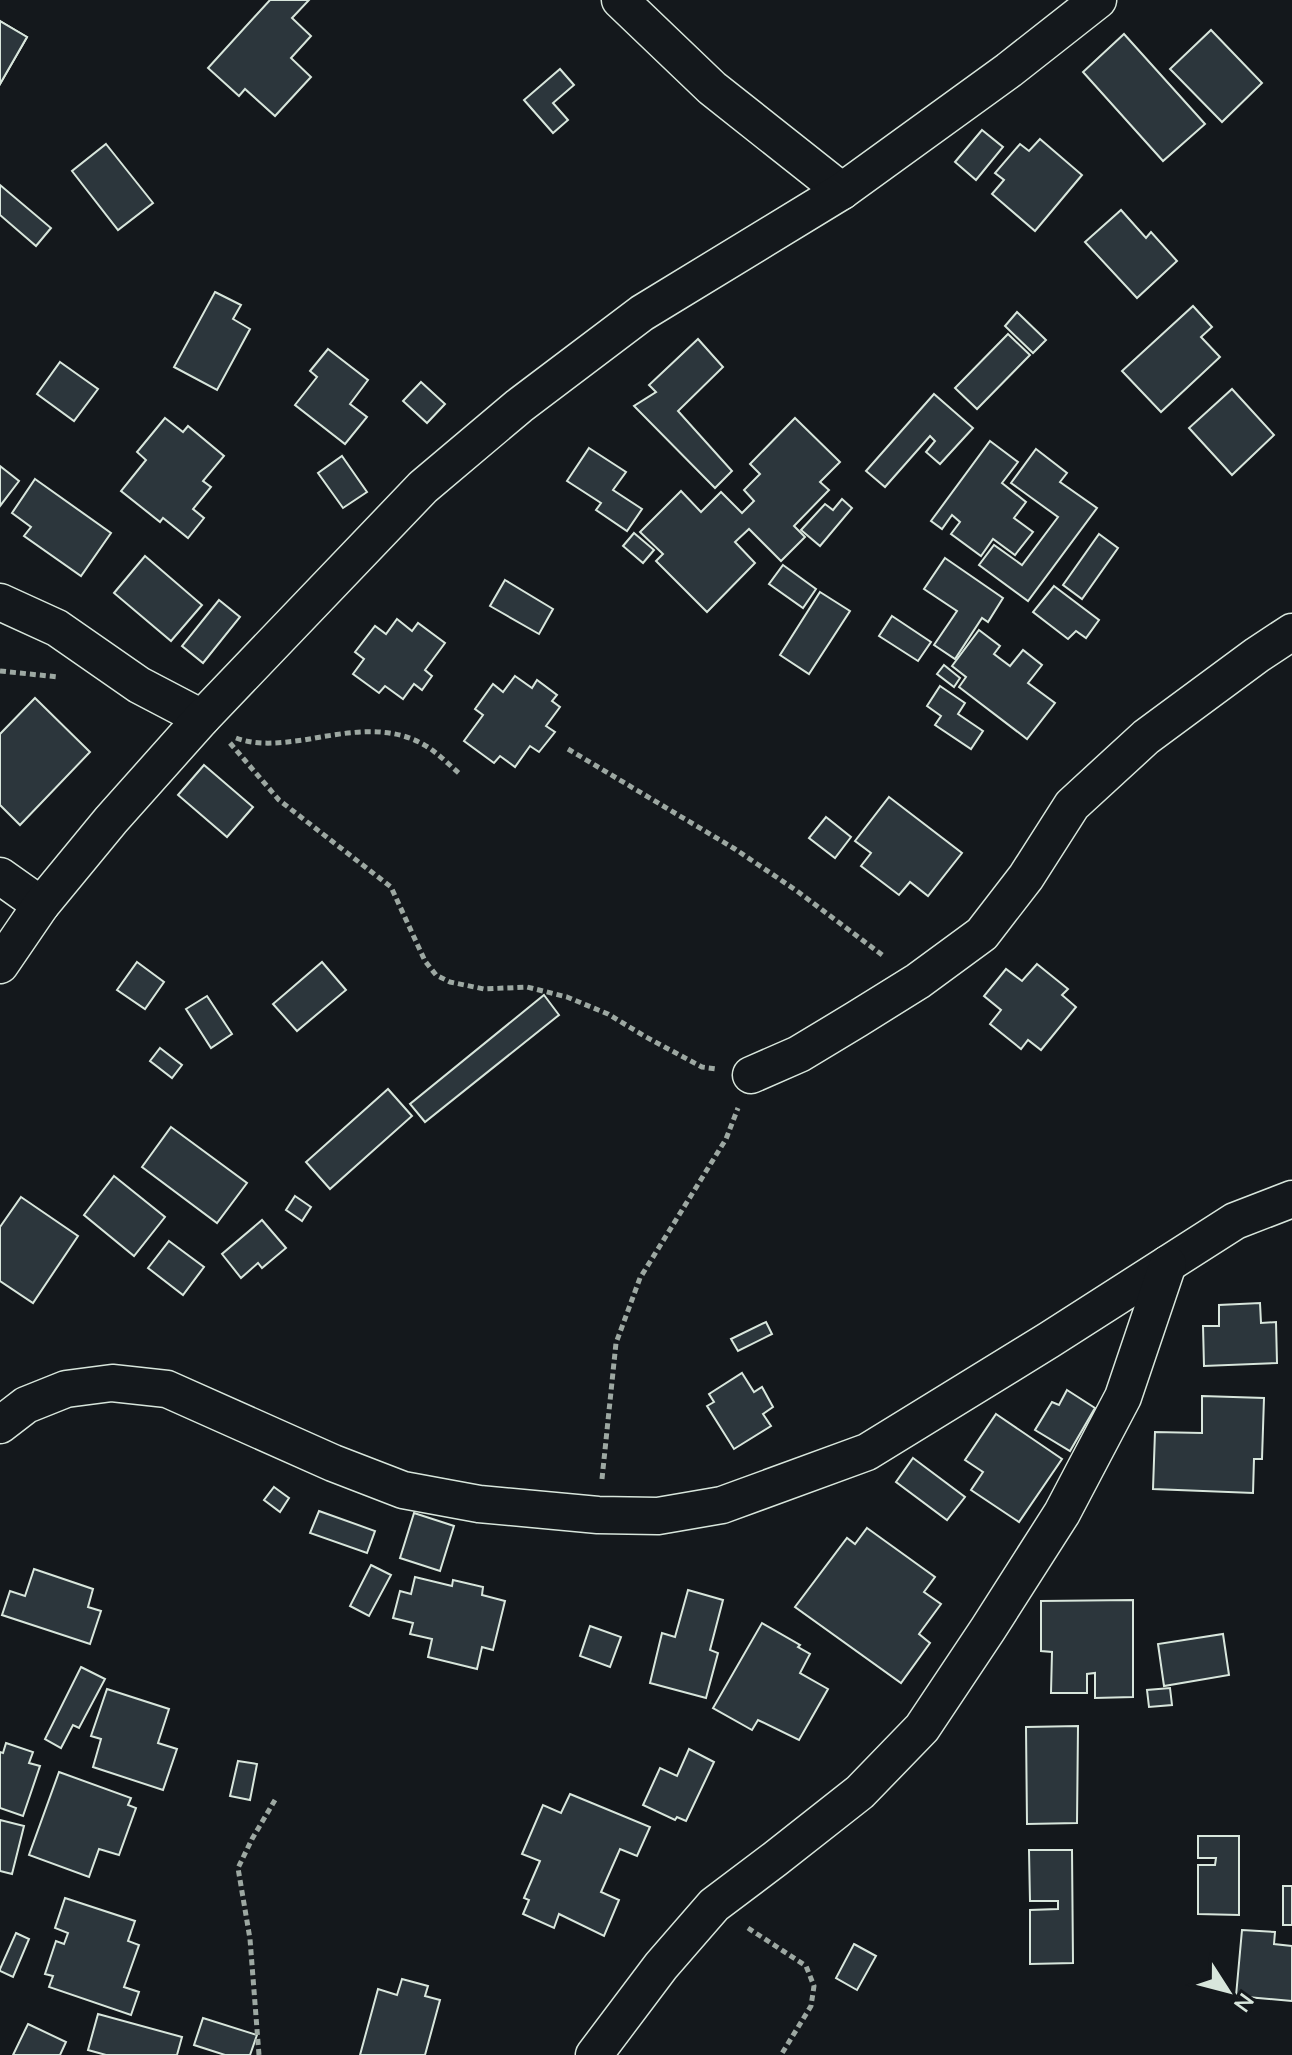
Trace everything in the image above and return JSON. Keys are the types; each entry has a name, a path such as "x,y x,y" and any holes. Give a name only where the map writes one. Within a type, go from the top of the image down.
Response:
{"street":[{"path":"620,0 712,88 842,191"},
{"path":"0,965 41,905 111,820 207,724 423,487 519,406 642,313 842,191 1009,70 1098,0"},
{"path":"0,602 57,628 139,685 207,724"},
{"path":"751,1075 799,1054 918,981 982,934 1026,877 1072,805 1082,795 1146,737 1292,632"},
{"path":"0,876 41,905"},
{"path":"0,1425 26,1405 66,1389 112,1383 167,1389 333,1463 403,1490 479,1504 598,1515 658,1516 722,1505 867,1452 1235,1221 1292,1199"},
{"path":"594,2055 661,1966 714,1905 860,1792 922,1728 1062,1513 1123,1397 1168,1264"}],"path":[{"path":"207,724 250,743 277,744 350,733 380,732 405,736 427,746 460,774"},
{"path":"207,724 279,800 391,887 425,961 436,975 450,982 484,989 527,987 567,997 608,1014 702,1067 751,1075 726,1139 640,1278 616,1343 598,1515"},
{"path":"568,749 735,849 918,981"},
{"path":"259,2055 250,1939 238,1868 275,1800"},
{"path":"714,1905 806,1966 814,1986 811,2006 781,2055"}],"building":[{"path":"270,0 309,0 292,18 311,36 291,58 311,77 275,116 245,89 239,96 208,68"},
{"path":"0,21 27,37 0,84"},
{"path":"0,21 27,37 0,84"},
{"path":"1211,30 1262,83 1222,122 1170,69"},
{"path":"1124,34 1205,124 1163,161 1083,72"},
{"path":"560,69 574,85 553,103 568,120 553,133 524,100"},
{"path":"982,130 1003,147 976,180 955,162"},
{"path":"1040,139 1082,175 1035,231 992,194 1004,180 995,173 1020,144 1029,151"},
{"path":"106,144 153,203 118,230 72,171"},
{"path":"0,185 51,228 36,246 0,215"},
{"path":"1121,210 1146,238 1151,232 1177,261 1137,298 1085,242"},
{"path":"215,292 241,305 233,319 250,329 217,390 174,367"},
{"path":"1193,306 1212,327 1201,337 1220,357 1161,412 1122,371"},
{"path":"1017,312 1046,340 1033,353 1005,326"},
{"path":"1008,334 1030,355 977,409 955,388"},
{"path":"698,339 723,367 678,411 732,471 715,488 634,406 656,392 649,385"},
{"path":"328,349 368,380 350,404 367,417 345,444 295,405 317,377 310,371"},
{"path":"60,362 98,389 74,421 37,394"},
{"path":"421,382 445,404 427,423 403,401"},
{"path":"1232,389 1274,435 1232,475 1189,428"},
{"path":"934,394 973,428 940,464 926,452 935,441 930,436 885,487 866,471"},
{"path":"165,418 183,432 188,426 224,456 203,481 211,487 193,509 204,518 188,538 163,518 160,522 121,491 146,460 137,452"},
{"path":"795,418 840,462 820,482 829,490 794,526 805,537 781,561 749,529 735,542 755,563 707,612 656,561 663,554 640,532 681,491 701,512 721,492 742,513 754,501 744,490 760,474 750,464"},
{"path":"990,441 1018,462 1002,483 1026,502 1014,518 1033,532 1015,555 993,539 981,556 951,534 960,522 952,515 942,529 931,521"},
{"path":"589,448 626,472 613,490 642,509 627,531 596,510 601,503 567,481"},
{"path":"1036,449 1067,473 1060,482 1097,508 1028,601 979,565 994,545 1022,565 1058,517 1011,483"},
{"path":"342,456 367,492 343,508 318,473"},
{"path":"0,466 19,481 0,506"},
{"path":"35,479 111,533 81,576 24,536 31,527 12,513"},
{"path":"842,499 852,508 820,546 801,530 825,504 833,510"},
{"path":"634,533 654,550 643,563 623,546"},
{"path":"1099,534 1118,548 1082,599 1063,585"},
{"path":"145,556 202,605 171,641 114,593"},
{"path":"945,558 1003,598 988,622 982,618 955,659 934,645 957,611 924,589"},
{"path":"783,565 816,589 803,608 769,584"},
{"path":"505,580 553,609 539,634 490,606"},
{"path":"1054,586 1099,620 1086,638 1076,631 1068,639 1033,612"},
{"path":"820,592 850,611 809,674 780,655"},
{"path":"219,600 240,617 203,663 182,646"},
{"path":"892,616 931,642 918,661 879,636"},
{"path":"397,619 412,631 418,623 445,643 425,670 432,676 422,690 414,684 403,699 385,686 379,693 353,674 364,659 355,652 375,626 386,634"},
{"path":"979,630 1000,646 994,654 1010,666 1023,650 1042,665 1028,683 1055,703 1027,739 959,687 966,677 952,666"},
{"path":"944,665 960,678 954,687 937,674"},
{"path":"515,676 532,688 537,680 557,695 552,701 560,707 546,726 555,732 539,752 530,746 515,767 500,756 494,763 464,741 483,715 475,709 493,684 503,692"},
{"path":"940,686 965,703 958,714 983,731 971,749 935,725 941,716 927,706"},
{"path":"35,698 90,752 20,825 0,805 0,734"},
{"path":"204,765 253,807 227,837 178,795"},
{"path":"889,797 962,853 928,896 910,882 899,895 861,866 871,853 855,841"},
{"path":"826,817 851,837 835,858 809,838"},
{"path":"137,962 164,982 145,1009 117,990"},
{"path":"322,962 346,990 297,1031 273,1004"},
{"path":"1037,964 1068,989 1062,995 1076,1007 1041,1050 1028,1040 1021,1049 990,1024 1001,1010 984,996 1006,969 1022,981"},
{"path":"544,995 559,1015 425,1122 410,1104"},
{"path":"207,996 232,1034 211,1048 186,1009"},
{"path":"160,1048 182,1065 172,1078 150,1061"},
{"path":"388,1089 412,1116 330,1189 306,1162"},
{"path":"171,1127 247,1183 217,1223 142,1167"},
{"path":"114,1176 165,1217 134,1256 84,1215"},
{"path":"295,1196 311,1207 302,1221 286,1210"},
{"path":"21,1197 78,1236 33,1303 0,1281 0,1227"},
{"path":"262,1220 286,1248 262,1268 258,1263 241,1278 222,1254"},
{"path":"169,1241 204,1267 183,1295 148,1268"},
{"path":"1260,1303 1261,1323 1276,1322 1277,1363 1204,1366 1203,1326 1219,1326 1219,1305"},
{"path":"766,1322 772,1334 738,1351 731,1339"},
{"path":"742,1373 754,1392 762,1387 773,1407 763,1414 771,1426 734,1449 707,1406 714,1402 709,1394"},
{"path":"1067,1390 1095,1408 1070,1451 1035,1430 1052,1402 1059,1405"},
{"path":"1202,1396 1264,1398 1262,1459 1254,1459 1253,1493 1153,1489 1155,1432 1202,1433"},
{"path":"996,1414 1062,1459 1019,1522 971,1490 983,1472 965,1460"},
{"path":"913,1458 965,1497 947,1520 896,1482"},
{"path":"274,1487 289,1498 280,1512 264,1500"},
{"path":"319,1511 375,1531 367,1553 310,1533"},
{"path":"414,1513 454,1526 440,1571 400,1558"},
{"path":"867,1528 935,1577 924,1592 941,1604 919,1634 930,1643 901,1683 795,1607 847,1538 855,1544"},
{"path":"371,1565 391,1575 369,1616 350,1606"},
{"path":"34,1569 93,1589 88,1607 101,1611 90,1644 2,1615 10,1591 25,1596"},
{"path":"415,1577 452,1586 453,1580 483,1587 482,1595 505,1601 493,1650 482,1647 477,1669 428,1657 432,1639 410,1634 413,1623 393,1618 400,1591 411,1594"},
{"path":"688,1590 723,1600 710,1650 718,1653 706,1698 650,1683 662,1633 675,1637"},
{"path":"1133,1600 1133,1697 1095,1698 1095,1673 1087,1674 1087,1693 1051,1693 1052,1652 1041,1651 1041,1601"},
{"path":"762,1623 810,1654 800,1673 828,1689 799,1740 758,1720 752,1730 713,1708"},
{"path":"590,1626 621,1637 610,1667 580,1656"},
{"path":"1223,1634 1229,1675 1164,1686 1158,1644"},
{"path":"81,1667 105,1679 79,1728 73,1725 61,1748 45,1739"},
{"path":"1170,1688 1172,1705 1149,1707 1147,1690"},
{"path":"107,1689 169,1709 158,1743 177,1749 163,1790 93,1767 101,1739 91,1736"},
{"path":"1078,1726 1077,1823 1027,1824 1026,1727"},
{"path":"6,1743 33,1752 29,1763 40,1766 23,1816 0,1808 0,1752 3,1753"},
{"path":"689,1749 714,1762 686,1821 677,1817 675,1820 643,1805 660,1768 677,1776"},
{"path":"238,1761 257,1764 250,1800 230,1796"},
{"path":"59,1772 131,1798 128,1805 136,1808 119,1855 99,1849 89,1877 29,1855"},
{"path":"570,1794 650,1827 637,1856 620,1849 601,1892 619,1900 604,1936 559,1914 554,1928 523,1914 529,1900 524,1898 540,1861 522,1854 543,1805 561,1813"},
{"path":"0,1820 24,1826 12,1874 0,1871"},
{"path":"1198,1836 1239,1836 1239,1915 1198,1914 1198,1865 1215,1865 1216,1858 1198,1858"},
{"path":"1029,1850 1072,1850 1073,1963 1030,1964 1030,1910 1058,1909 1058,1901 1030,1901"},
{"path":"1283,1886 1292,1886 1292,1925 1283,1925"},
{"path":"65,1898 135,1921 128,1941 139,1945 124,1987 139,1992 131,2015 49,1987 53,1976 45,1974 56,1941 64,1944 68,1933 55,1928"},
{"path":"1242,1930 1275,1932 1274,1944 1292,1946 1292,2001 1236,1996"},
{"path":"16,1933 29,1939 13,1977 0,1969"},
{"path":"854,1944 876,1956 857,1990 836,1978"},
{"path":"402,1979 428,1986 425,1996 440,2000 425,2055 360,2055 378,1989 397,1995"},
{"path":"98,2014 182,2037 177,2055 106,2055 88,2050"},
{"path":"203,2018 257,2035 250,2055 225,2055 194,2045"},
{"path":"28,2024 66,2042 60,2055 13,2055"}]}
